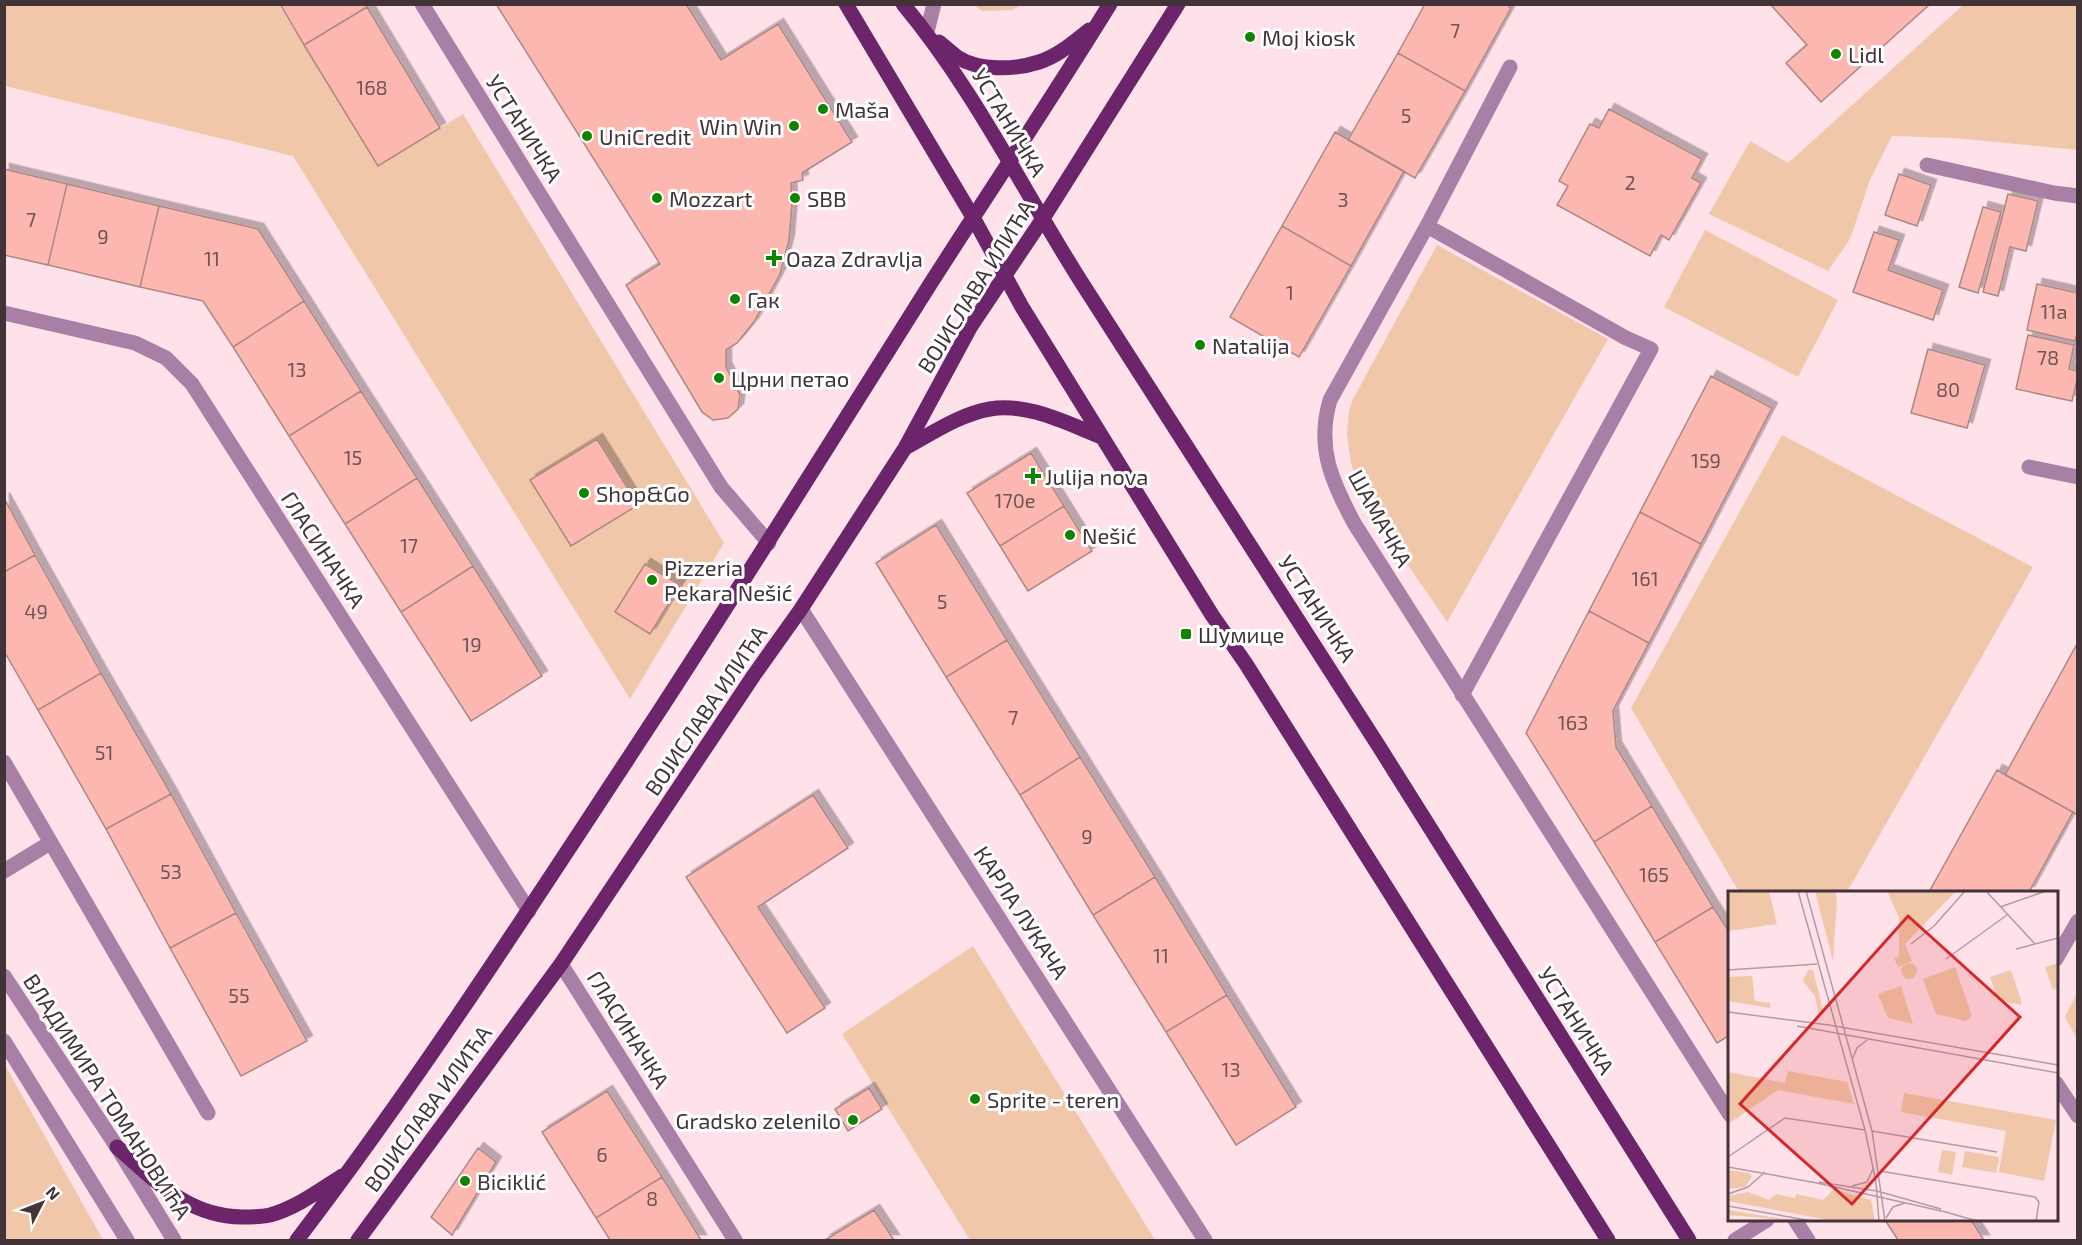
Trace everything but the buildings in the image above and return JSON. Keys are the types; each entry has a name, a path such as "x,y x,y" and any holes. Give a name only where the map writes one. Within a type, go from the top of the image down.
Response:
{"main road":[{"path":"846,4 974,219 1022,307 1102,437 1212,615 1246,664 1608,1240"},
{"name":"УСТАНИЧКА","path":"903,4 927,32 978,110 1042,220 1378,745 1689,1240"},
{"name":"ВОЈИСЛАВА ИЛИЋА","path":"297,1240 350,1171 529,911 769,543 1110,4"},
{"name":"ВОЈИСЛАВА ИЛИЋА","path":"363,1238 561,964 754,675 801,609 905,448 971,326 1042,220 1178,4"},
{"path":"927,32 958,58 983,67 1009,67 1039,62 1067,48 1099,22"},
{"path":"905,448 946,426 990,409 1025,410 1102,437"},
{"path":"117,1146 168,1192 192,1206 221,1216 269,1215 295,1205 350,1171"}],"street":[{"name":"УСТАНИЧКА","path":"422,4 721,487 769,543"},
{"path":"927,32 934,4"},
{"name":"ШАМАЧКА","path":"1462,695 1354,523 1335,488 1328,467 1324,431 1330,400 1427,225 1510,67"},
{"path":"1927,165 2054,193 2078,196"},
{"path":"1427,225 1626,338 1651,349 1462,695 1728,1112"},
{"name":"ГЛАСИНАЧКА","path":"4,313 135,343 166,358 192,384 529,911"},
{"path":"2029,467 2078,477"},
{"name":"КАРЛА ЛУКАЧА","path":"801,609 1204,1240"},
{"path":"4,762 208,1113"},
{"path":"4,871 50,843"},
{"path":"2058,956 2078,921"},
{"name":"ГЛАСИНАЧКА","path":"561,964 735,1240"},
{"name":"ВЛАДИМИРА ТОМАНОВИЋА","path":"4,976 117,1146 174,1240"},
{"path":"4,1041 127,1240"},
{"path":"2058,1086 2078,1116"},
{"path":"1735,1240 1765,1221"},
{"path":"1796,1221 1808,1240"}],"shaded area":[{"path":"5,5 279,5 378,166 463,114 724,543 630,699 293,156 5,86"},
{"path":"974,5 1022,5 1012,10 982,11"},
{"path":"1963,5 2077,5 2077,150 1955,138 1892,136 1870,180 1850,239 1828,271 1709,214 1750,141 1788,163"},
{"path":"1705,230 1838,300 1798,377 1664,307"},
{"path":"1437,245 1608,339 1447,622 1362,498 1351,463 1347,434 1349,411 1353,399"},
{"path":"1782,435 2033,567 1848,891 1738,891 1631,708"},
{"path":"973,946 1155,1240 970,1240 842,1034"},
{"path":"2078,993 2077,1039 2065,1017"},
{"path":"5,1065 103,1240 5,1240"}],"place":[{"name":"Moj kiosk","path":"1250,37"},
{"name":"Lidl","path":"1836,54"},
{"name":"Maša","path":"823,109"},
{"name":"Win Win","path":"794,126"},
{"name":"UniCredit","path":"587,136"},
{"name":"Mozzart","path":"657,198"},
{"name":"SBB","path":"795,198"},
{"name":"Oaza Zdravlja","path":"774,258"},
{"name":"Гак","path":"735,299"},
{"name":"Natalija","path":"1200,345"},
{"name":"Црни петао","path":"719,378"},
{"name":"Julija nova","path":"1033,476"},
{"name":"Shop&Go","path":"584,493"},
{"name":"Nešić","path":"1070,535"},
{"name":"Pizzeria Pekara Nešić","path":"652,580"},
{"name":"Шумице","path":"1186,634"},
{"name":"Sprite - teren","path":"975,1099"},
{"name":"Gradsko zelenilo","path":"853,1120"},
{"name":"Biciklić","path":"465,1181"}]}
